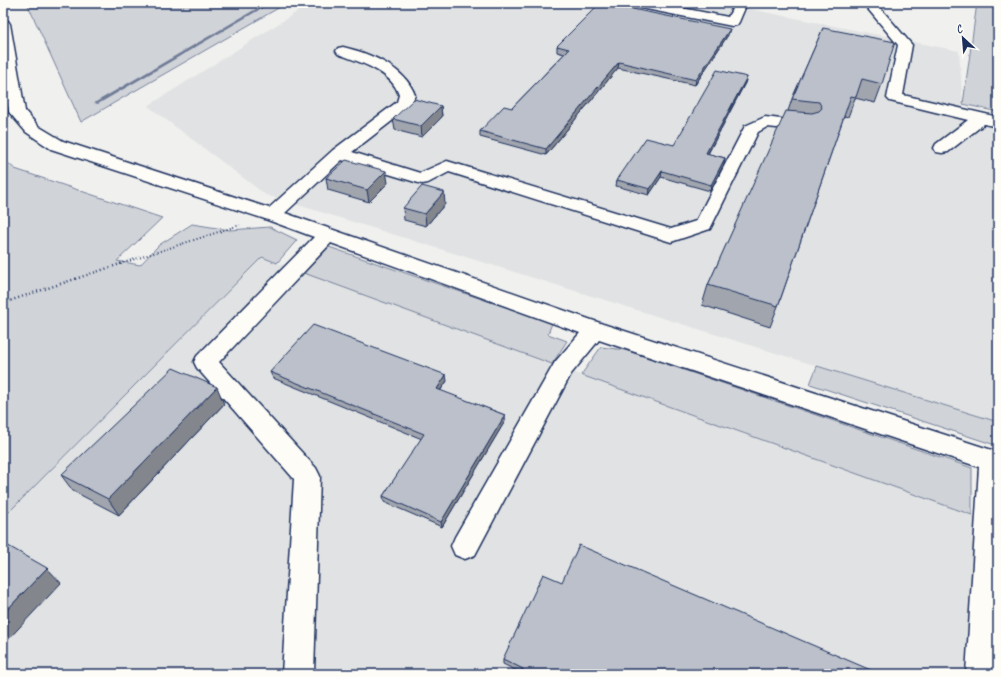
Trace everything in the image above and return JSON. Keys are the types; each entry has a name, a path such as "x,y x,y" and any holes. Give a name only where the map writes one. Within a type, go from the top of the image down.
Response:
{"street":[{"path":"636,3 732,22 741,3"},
{"path":"869,3 905,45 895,98 998,122"},
{"path":"3,24 10,78 17,112 32,129 57,145 272,215 595,330 995,462 982,674"},
{"path":"272,215 339,154 404,104 407,96 405,88 393,74 343,51"},
{"path":"942,148 981,118"},
{"path":"339,154 422,179 447,166 671,236 703,225 751,129 765,122 806,126"},
{"path":"298,674 307,476 205,362 327,235"},
{"path":"466,546 563,368 595,330"}],"path":[{"path":"3,303 272,215"}],"shaded area":[{"path":"27,3 287,3 81,122"},
{"path":"311,3 720,3 959,51 964,120 998,128 998,422 266,195 148,106"},
{"path":"977,3 998,3 998,112 963,104"},
{"path":"3,159 15,169 162,218 117,261 140,265 159,245 192,224 230,230 270,227 297,240 277,263 262,257 3,518"},
{"path":"329,247 552,323 548,334 567,341 552,364 304,273"},
{"path":"262,257 594,380 998,524 998,674 3,674 3,518"},
{"path":"601,347 625,350 972,468 972,515 581,375"},
{"path":"817,366 998,422 998,446 810,384"}],"building":[{"path":"600,3 730,29 696,80 619,62 546,149 480,131 504,106 512,108 569,49 557,46"},
{"path":"823,28 895,42 882,84 862,79 856,97 851,96 778,306 708,285 786,111 812,113 819,111 822,108 819,102 792,99"},
{"path":"717,70 747,77 706,153 725,158 711,185 662,171 650,189 617,180 646,138 674,145"},
{"path":"414,99 441,106 421,126 393,119"},
{"path":"346,160 386,171 367,190 326,178"},
{"path":"422,186 444,192 425,214 403,208"},
{"path":"313,325 446,375 437,389 505,415 441,522 383,496 424,434 270,372"},
{"path":"173,368 217,387 108,499 61,475"},
{"path":"3,543 47,568 3,614"},
{"path":"579,545 880,674 521,674 523,669 503,659 543,574 562,582"}],"waterway":[{"path":"96,103 269,3"}]}
